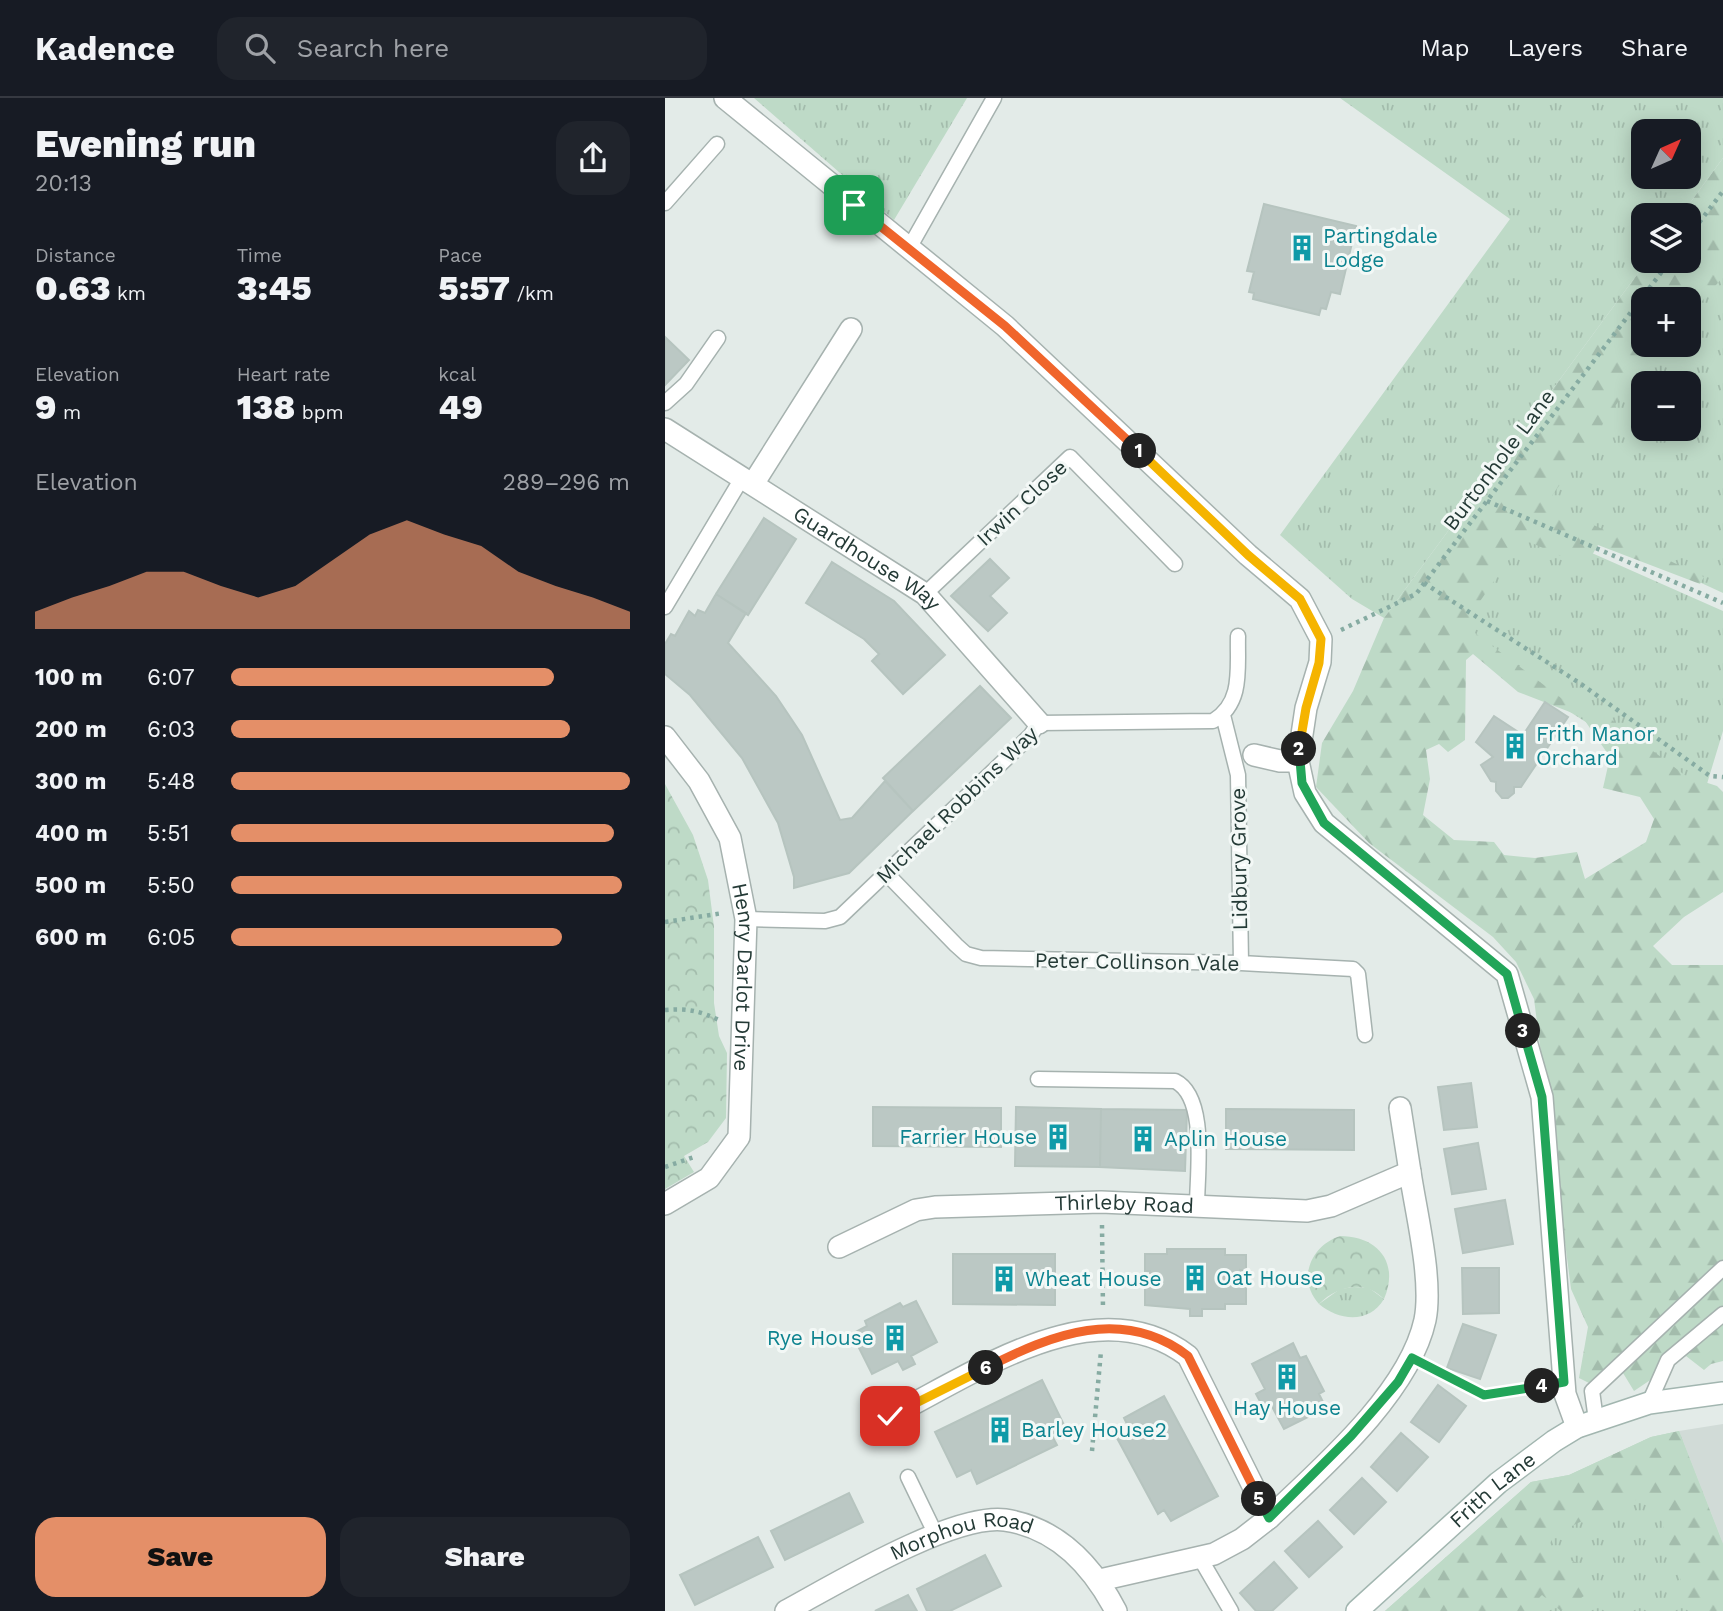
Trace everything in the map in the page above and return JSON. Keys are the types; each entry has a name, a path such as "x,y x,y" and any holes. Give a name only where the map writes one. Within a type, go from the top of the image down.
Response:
{"street":[{"path":"725,98 908,250 1005,326 1248,555 1300,599 1321,639 1319,663 1306,708 1298,761 1305,793 1324,823 1507,974 1542,1097 1564,1382 1587,1424"},
{"path":"747,481 851,329"},
{"name":"Guardhouse Way","path":"665,429 925,594 1039,723"},
{"name":"Henry Darlot Drive","path":"665,737 699,781 730,838 736,919 739,1137 709,1178 665,1204"},
{"path":"1254,755 1280,761 1298,761"},
{"path":"1100,1580 1200,1558 1242,1539 1269,1518 1351,1436 1398,1382 1412,1358 1425,1318 1425,1264 1400,1108"},
{"name":"Thirleby Road","path":"839,1247 916,1210 935,1207 1101,1202 1307,1211 1331,1206 1410,1172"},
{"path":"890,1416 1022,1350 1064,1335 1103,1327 1147,1332 1171,1343 1188,1356 1269,1518"},
{"name":"Frith Lane","path":"1357,1611 1498,1483 1534,1454 1587,1424 1649,1403 1723,1393"},
{"name":"Morphou Road","path":"786,1611 886,1556 936,1535 970,1524 1003,1520 1031,1526 1058,1540 1100,1580 1116,1611"}],"lane":[{"path":"908,250 994,98"},
{"path":"665,203 717,144"},
{"path":"665,403 686,384 718,338"},
{"name":"Irwin Close","path":"925,594 1070,457 1175,564"},
{"path":"665,607 747,481"},
{"path":"1223,715 1237,690 1238,636"},
{"name":"Michael Robbins Way","path":"736,919 825,921 840,917 1030,736 1039,723 1213,721 1223,715"},
{"name":"Lidbury Grove","path":"1223,715 1238,775 1241,963"},
{"name":"Peter Collinson Vale","path":"886,873 966,954 981,958 1241,963 1353,969 1358,974 1365,1035"},
{"path":"1038,1079 1175,1081 1183,1085 1191,1093 1195,1109 1197,1206"},
{"path":"1587,1424 1592,1391 1723,1268"},
{"path":"1649,1403 1668,1360 1723,1314"},
{"path":"908,1477 936,1535"},
{"path":"1200,1558 1230,1611"}],"path":[{"path":"1701,220 1723,191"},
{"name":"Burtonhole Lane","path":"1321,639 1416,594 1661,273"},
{"path":"1487,501 1723,603"},
{"path":"1424,583 1581,684 1710,776 1723,777"},
{"path":"723,905 723,913"},
{"path":"665,922 723,913 736,919"},
{"path":"665,1010 699,1010 721,1021 726,1009"},
{"path":"665,1167 704,1152"},
{"path":"1092,1451 1103,1327 1101,1202"},
{"path":"1412,1358 1484,1395 1564,1382"}],"shaded area":[{"path":"1723,1424 1723,1544 1679,1431"}],"green space":[{"path":"754,98 967,98 894,220"},
{"path":"1340,98 1723,98 1723,158 1701,188 1701,119 1631,119 1631,189 1700,189 1690,203 1631,203 1631,273 1638,273 1384,618 1352,599 1280,535 1510,219"},
{"path":"1723,158 1723,277 1701,302 1701,287 1631,287 1631,357 1653,357 1641,371 1631,371 1631,384 1547,503 1704,577 1700,584 1598,545 1585,567 1523,539 1474,610 1475,633 1577,710 1575,714 1518,692 1473,654 1466,660 1465,740 1448,752 1439,744 1426,750 1430,779 1423,815 1454,840 1494,842 1504,855 1535,858 1577,852 1585,879 1646,842 1654,819 1640,797 1603,788 1610,757 1583,718 1596,708 1686,776 1717,786 1723,792 1723,892 1684,917 1653,946 1672,965 1723,965 1723,1361 1711,1364 1704,1370 1686,1356 1634,1391 1623,1373 1599,1388 1579,1378 1588,1327 1571,1289 1534,999 1516,962 1493,937 1369,843 1316,787 1322,743 1353,691 1384,618 1638,273 1701,273 1701,203 1690,203"},
{"path":"1723,260 1723,593 1534,506 1631,380 1631,441 1701,441 1701,371 1638,371 1649,357 1701,357 1701,291"},
{"path":"1522,522 1723,611 1723,731 1703,797 1492,662 1457,616"},
{"path":"665,784 693,835 708,880 714,927 714,1003 719,1036 727,1053 726,1118 708,1142 684,1156 694,1172 665,1189"},
{"path":"1340,1236 1365,1241 1382,1254 1389,1274 1384,1299 1360,1287 1342,1289 1319,1304 1312,1295 1308,1275 1314,1256 1321,1247"},
{"path":"1369,1288 1384,1299 1370,1313 1353,1317 1335,1314 1319,1304 1340,1289"},
{"path":"1679,1431 1723,1544 1723,1611 1385,1611 1531,1482 1569,1475 1651,1437"},
{"path":"1679,1431 1723,1544 1723,1611 1691,1611 1653,1495 1606,1509 1554,1535 1545,1554 1583,1564 1584,1596 1561,1611 1542,1595 1525,1611 1385,1611 1531,1482 1569,1475 1651,1437"}],"building":[{"name":"Partingdale Lodge","path":"1264,204 1356,226 1340,294 1331,292 1326,309 1321,308 1319,315 1253,299 1254,293 1249,292 1254,272 1247,271"},
{"path":"665,337 689,360 665,385"},
{"path":"764,518 796,539 748,615 716,594"},
{"path":"990,559 1009,578 990,596 1007,613 988,631 951,596"},
{"path":"832,562 894,601 945,655 903,694 872,661 879,654 864,639 806,603"},
{"path":"716,594 746,613 728,643 776,696 802,735 840,820 852,818 885,781 913,811 849,873 794,888 794,877 778,823 742,758 690,695 665,674 665,644 671,634 675,636 689,611 695,616 698,610 705,613"},
{"path":"980,686 1011,718 913,811 883,778"},
{"name":"Frith Manor Orchard","path":"1545,702 1568,717 1521,787 1514,787 1514,793 1508,798 1502,798 1496,791 1496,782 1491,781 1481,765 1493,757 1476,742 1494,716 1523,735"},
{"path":"1471,1083 1477,1127 1444,1130 1438,1087"},
{"path":"873,1107 1001,1108 1001,1147 873,1146"},
{"name":"Farrier House","path":"1016,1107 1101,1109 1100,1167 1015,1166"},
{"name":"Aplin House","path":"1101,1109 1187,1110 1185,1171 1100,1167"},
{"path":"1226,1109 1354,1110 1354,1150 1226,1149"},
{"path":"1478,1143 1486,1189 1452,1194 1444,1149"},
{"path":"1505,1200 1513,1244 1463,1253 1455,1209"},
{"name":"Oat House","path":"1167,1249 1225,1249 1225,1255 1246,1255 1246,1271 1240,1270 1240,1286 1246,1286 1246,1304 1225,1304 1225,1309 1202,1309 1202,1316 1190,1316 1190,1309 1145,1305 1145,1285 1150,1286 1150,1271 1145,1271 1145,1254 1167,1254"},
{"name":"Wheat House","path":"953,1254 1055,1254 1055,1305 953,1304"},
{"path":"1462,1268 1499,1268 1499,1313 1463,1314"},
{"name":"Rye House","path":"916,1301 937,1342 911,1356 915,1364 903,1370 898,1361 872,1374 852,1334 867,1326 865,1321 900,1303 903,1307"},
{"path":"1463,1324 1496,1335 1480,1379 1447,1368"},
{"name":"Hay House","path":"1293,1343 1300,1358 1306,1356 1324,1391 1319,1394 1326,1408 1284,1429 1270,1403 1263,1407 1256,1394 1265,1389 1252,1364"},
{"name":"Barley House2","path":"1042,1380 1065,1427 1051,1434 1057,1445 977,1484 971,1470 957,1477 935,1432"},
{"path":"1438,1385 1466,1406 1439,1442 1411,1422"},
{"path":"1164,1396 1218,1496 1171,1521 1164,1510 1158,1514 1117,1438 1130,1430 1124,1418"},
{"path":"1401,1433 1428,1457 1397,1491 1371,1467"},
{"path":"1362,1478 1386,1502 1354,1534 1330,1510"},
{"path":"849,1493 863,1522 785,1560 771,1531"},
{"path":"1318,1521 1342,1547 1309,1577 1285,1551"},
{"path":"758,1537 773,1567 695,1605 680,1575"},
{"path":"985,1555 1001,1586 950,1611 927,1611 917,1589"},
{"path":"1274,1562 1297,1588 1272,1611 1256,1611 1240,1593"},
{"path":"908,1595 917,1611 875,1611"}],"place":[{"name":"Partingdale Lodge","path":"1302,248"},
{"name":"Frith Manor Orchard","path":"1515,746"},
{"name":"Farrier House","path":"1058,1137"},
{"name":"Aplin House","path":"1143,1139"},
{"name":"Oat House","path":"1195,1278"},
{"name":"Wheat House","path":"1004,1279"},
{"name":"Rye House","path":"895,1338"},
{"name":"Hay House","path":"1287,1377"},
{"name":"Barley House2","path":"1000,1430"}],"route":[{"path":"854,205 1005,326 1248,555 1300,599 1321,639 1319,663 1306,708 1298,761 1305,793 1324,823 1507,974 1542,1097 1564,1382 1484,1395 1412,1358 1398,1382 1351,1436 1315,1475 1269,1518 1188,1356 1171,1343 1147,1332 1103,1327 1064,1335 1022,1350 890,1416"}]}
